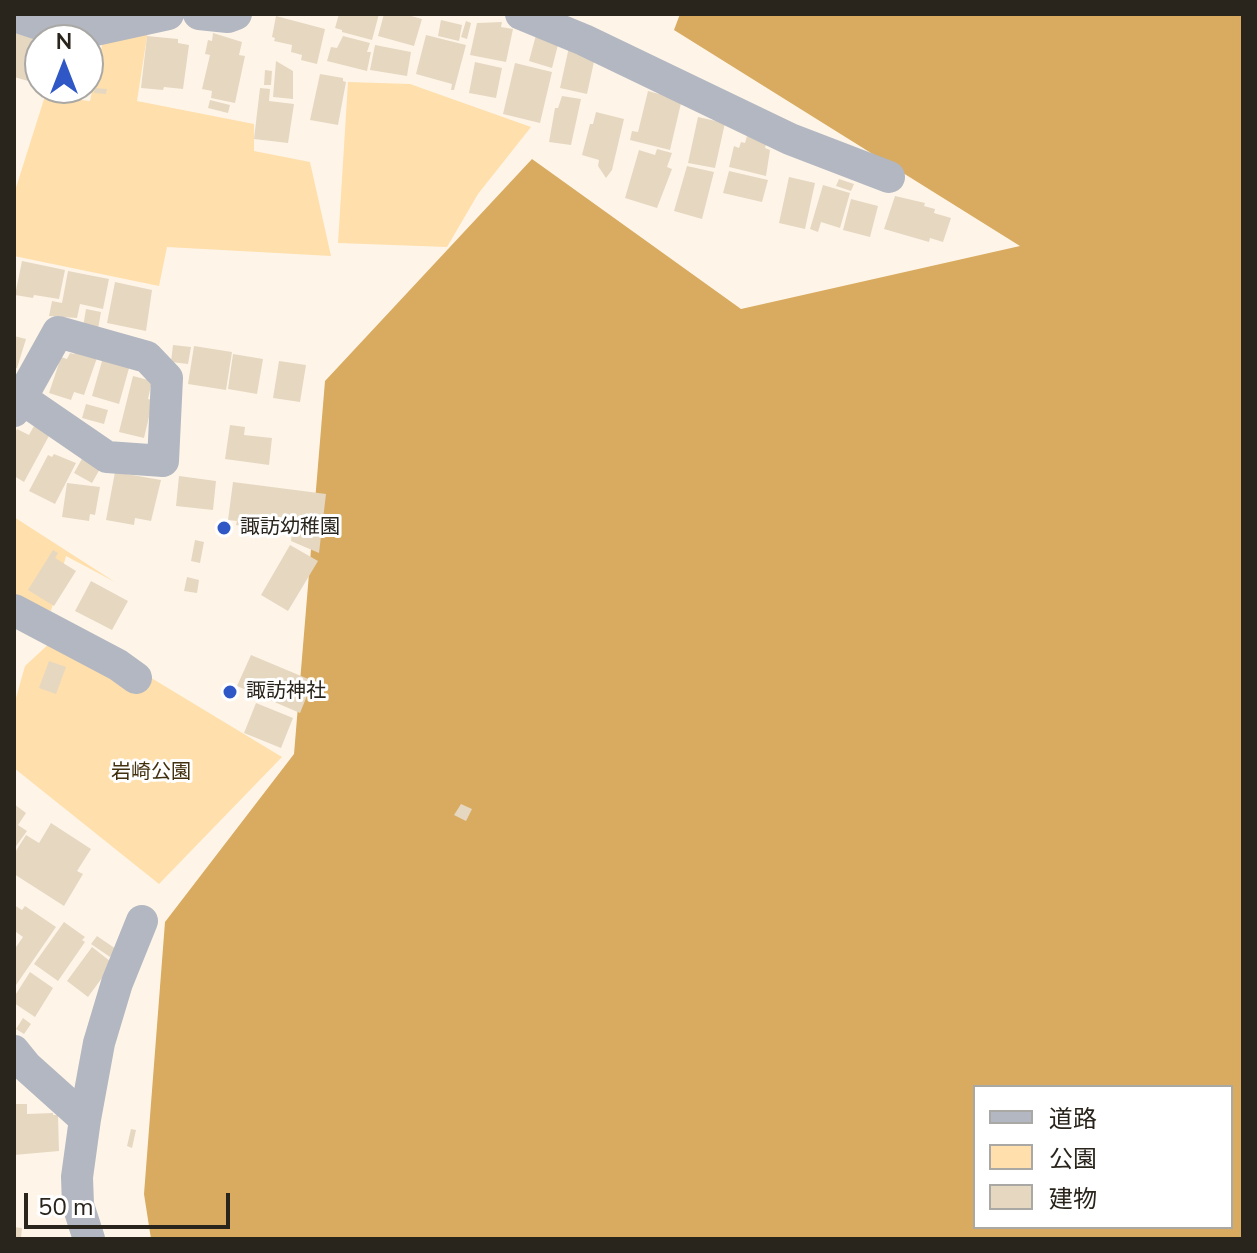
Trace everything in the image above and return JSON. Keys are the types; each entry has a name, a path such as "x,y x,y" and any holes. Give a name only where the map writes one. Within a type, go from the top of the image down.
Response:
{"street":[{"path":"14,16 45,26 95,30 168,14"},
{"path":"199,14 228,17 236,14"},
{"path":"521,14 584,40 790,139 889,177"},
{"path":"58,332 147,357 167,378 163,461 107,457 18,404 58,332"},
{"path":"14,610 118,665 136,678"},
{"path":"89,1239 78,1205 77,1177 85,1119 99,1043 117,983 142,921"},
{"path":"14,1051 27,1067 85,1119"}],"green space":[{"path":"148,30 137,101 254,124 254,151 310,162 331,256 167,247 159,286 14,256 14,194 42,104 104,104 104,36"},
{"path":"348,82 410,84 531,127 478,194 447,247 338,243"},
{"path":"14,517 115,582 66,556 51,611 17,599 14,596"},
{"name":"岩崎公園","path":"67,627 282,757 159,884 14,768 14,705 25,666"}],"shaded area":[{"path":"680,14 1243,14 1243,1239 151,1239 144,1194 165,922 294,754 325,381 532,159 741,309 1020,246 674,30"}],"building":[{"path":"339,14 379,14 372,40 335,28"},
{"path":"384,14 404,14 422,19 414,46 378,36"},
{"path":"276,16 325,29 317,64 301,60 302,55 291,52 292,45 274,41"},
{"path":"441,20 462,25 459,41 438,36"},
{"path":"466,21 471,23 467,39 461,37"},
{"path":"502,22 501,27 513,29 506,62 470,55 477,23"},
{"path":"14,33 24,36 24,80 14,77"},
{"path":"213,33 242,42 239,55 245,56 235,103 211,98 212,91 202,89 210,55 205,54"},
{"path":"426,35 466,45 454,90 451,90 452,84 416,74"},
{"path":"536,35 559,41 552,68 529,61"},
{"path":"147,36 178,39 178,43 189,45 183,89 141,88"},
{"path":"343,36 370,43 367,71 327,61 331,47 337,48"},
{"path":"375,45 411,52 407,76 370,70"},
{"path":"569,47 595,57 587,94 560,88"},
{"path":"276,61 293,71 293,99 273,97"},
{"path":"475,62 502,68 496,98 469,93"},
{"path":"515,63 552,72 540,123 503,114"},
{"path":"265,70 272,71 271,85 264,85"},
{"path":"320,74 343,78 346,82 338,125 310,120"},
{"path":"260,88 270,89 269,101 294,104 288,143 254,139"},
{"path":"648,91 659,94 660,91 682,99 670,150 630,140 632,131 638,132"},
{"path":"562,96 581,99 571,145 549,142 555,108 558,108"},
{"path":"210,100 230,105 228,113 208,108"},
{"path":"596,112 624,119 612,170 606,178 598,166 599,160 582,155"},
{"path":"698,117 725,123 715,168 688,163"},
{"path":"747,136 767,141 765,148 770,150 766,176 729,167 734,146 739,148"},
{"path":"657,149 672,153 667,167 672,169 657,208 625,198 639,150 655,155"},
{"path":"687,166 714,172 702,219 674,211"},
{"path":"729,171 768,180 762,202 723,193"},
{"path":"789,177 815,183 805,229 779,223"},
{"path":"839,179 854,184 851,191 836,186"},
{"path":"823,185 850,193 840,228 821,222 818,232 810,229"},
{"path":"895,196 925,203 924,206 935,209 934,213 951,218 943,242 930,238 929,242 884,229"},
{"path":"851,199 878,206 870,237 843,230"},
{"path":"22,261 65,270 59,299 15,295"},
{"path":"68,271 109,279 103,309 80,304 77,318 49,316 52,301 62,303"},
{"path":"115,282 152,290 146,331 107,323"},
{"path":"86,309 101,312 98,329 83,327"},
{"path":"14,336 26,339 17,368 14,368"},
{"path":"173,345 191,347 188,364 171,362"},
{"path":"194,346 232,352 226,390 188,384"},
{"path":"77,348 98,355 84,395 74,392 71,400 49,393 61,357 67,359"},
{"path":"104,354 131,361 119,404 92,396"},
{"path":"233,354 263,359 257,394 228,389"},
{"path":"279,361 306,365 300,402 273,398"},
{"path":"133,376 152,381 148,399 153,400 144,438 119,432"},
{"path":"86,404 108,410 104,424 82,418"},
{"path":"230,425 245,427 244,435 272,438 269,465 225,459"},
{"path":"34,426 50,434 24,482 14,476 14,435 17,429 29,435"},
{"path":"54,454 76,463 55,504 29,491 48,455 52,457"},
{"path":"83,457 101,467 92,483 74,473"},
{"path":"115,472 161,480 151,521 135,518 134,525 106,520"},
{"path":"179,476 216,481 213,510 176,506"},
{"path":"233,482 326,494 319,553 291,541 292,532 236,525 237,521 228,520"},
{"path":"67,483 100,487 95,515 90,514 89,521 62,517"},
{"path":"195,540 204,542 200,563 191,561"},
{"path":"290,545 318,561 288,611 261,595"},
{"path":"53,550 58,553 55,558 76,571 54,606 28,590"},
{"path":"187,577 199,580 197,593 184,591"},
{"path":"91,581 128,601 112,630 75,611"},
{"path":"251,655 313,681 300,713 237,686"},
{"path":"49,661 66,667 56,694 39,688"},
{"path":"256,703 293,718 281,748 244,733"},
{"path":"14,804 26,813 18,825 27,831 14,849"},
{"path":"461,804 472,809 466,821 454,815"},
{"path":"51,823 91,849 77,871 83,874 64,906 14,874 14,854 26,835 39,843"},
{"path":"14,905 22,910 25,906 56,927 14,988 14,946 23,937 16,932 14,935"},
{"path":"64,922 85,937 82,940 85,942 58,981 34,964"},
{"path":"97,936 116,949 110,957 91,944"},
{"path":"92,947 110,961 110,967 88,997 67,981"},
{"path":"30,972 53,988 35,1017 14,1003 14,997"},
{"path":"23,1018 31,1024 24,1034 16,1029"},
{"path":"14,1104 27,1104 27,1114 58,1115 59,1151 14,1155"},
{"path":"131,1129 136,1130 132,1148 127,1146"},
{"path":"14,1227 22,1228 21,1238 14,1237"}],"place":[{"name":"諏訪幼稚園","path":"224,528"},
{"name":"諏訪神社","path":"230,692"}]}
